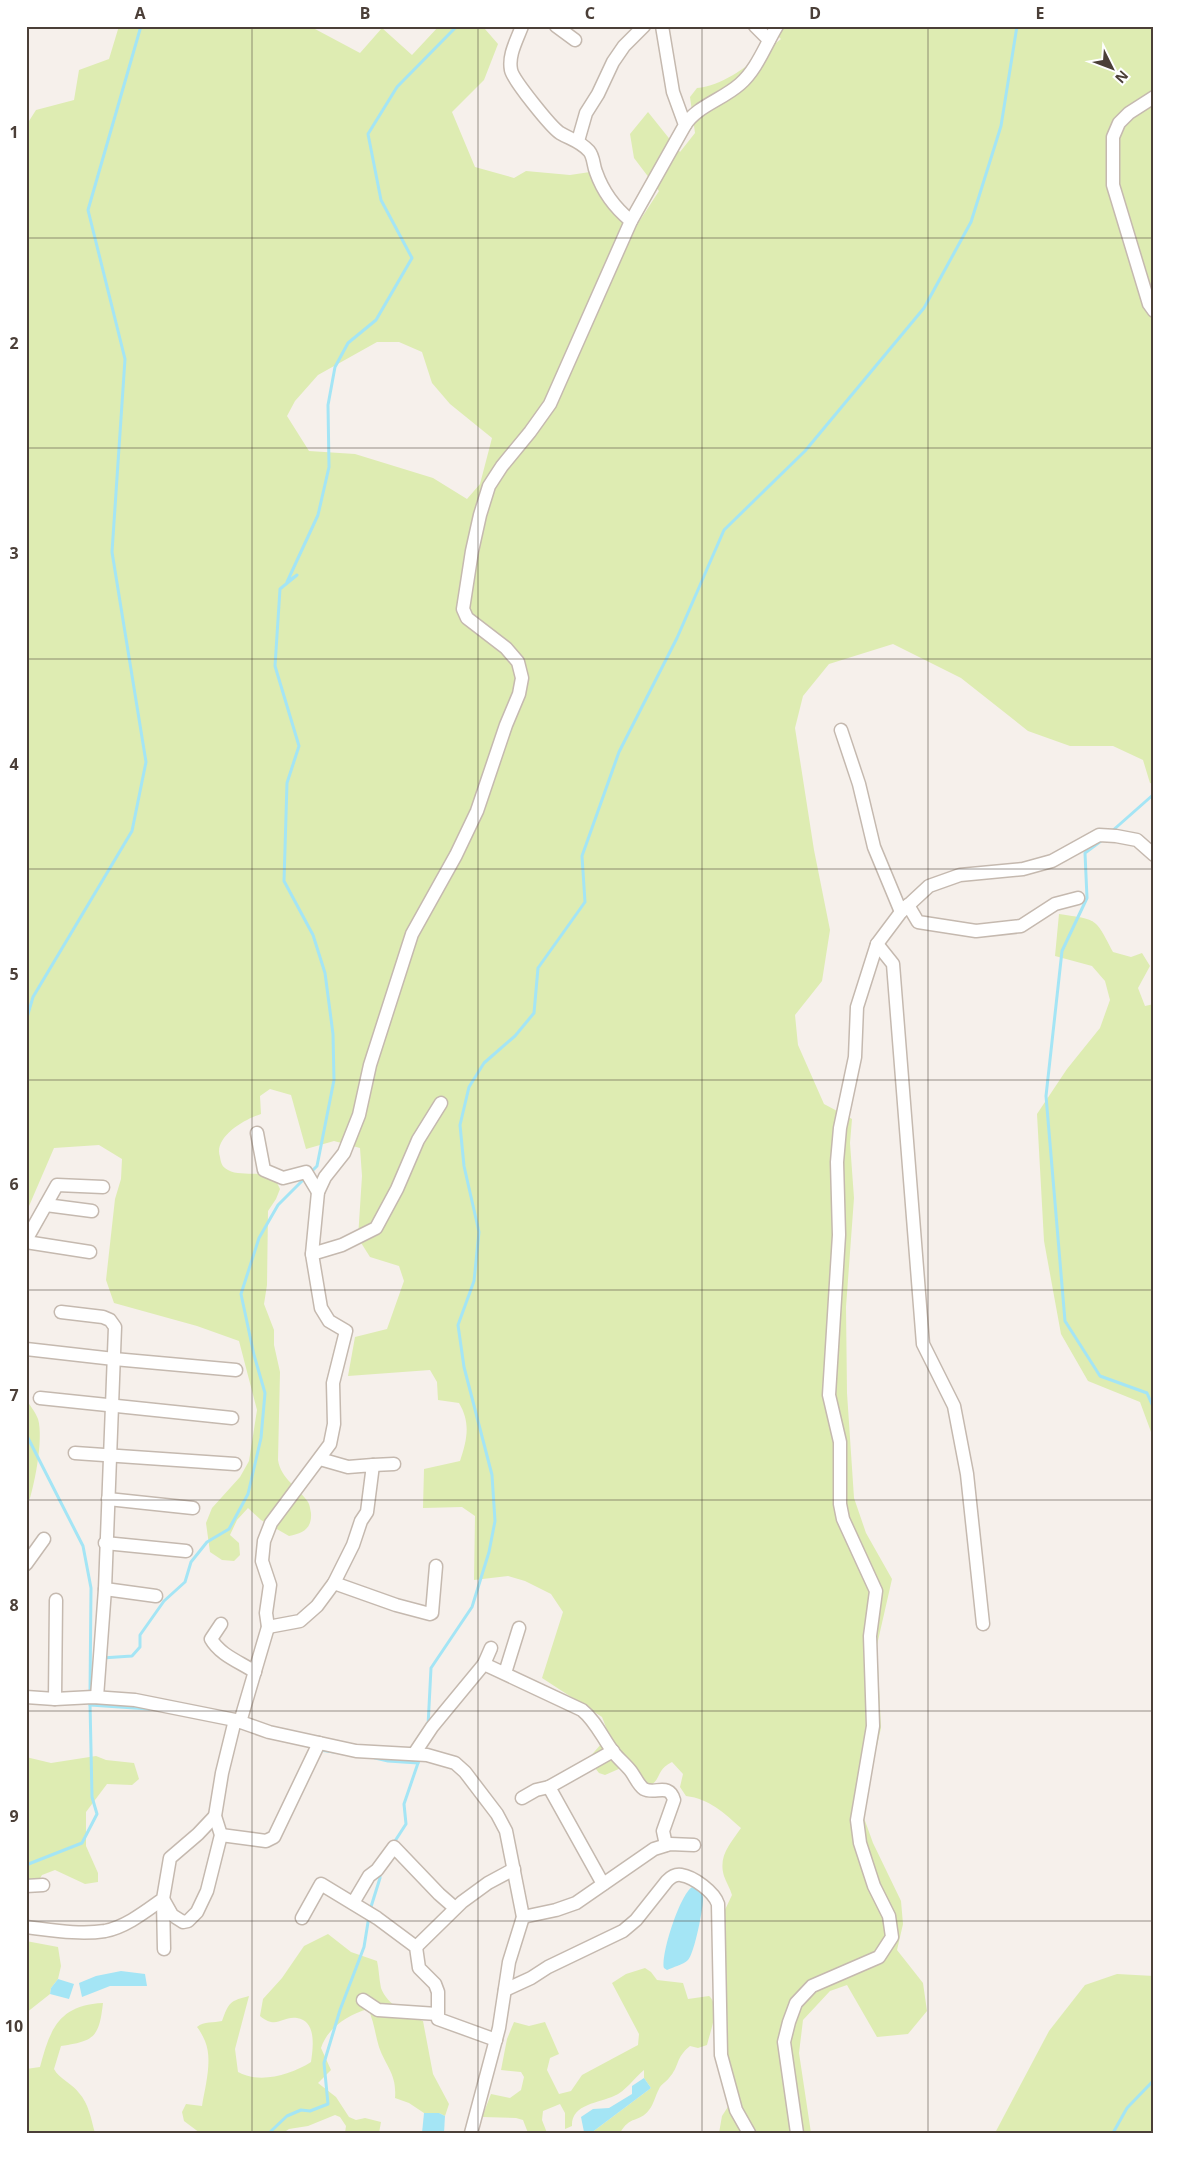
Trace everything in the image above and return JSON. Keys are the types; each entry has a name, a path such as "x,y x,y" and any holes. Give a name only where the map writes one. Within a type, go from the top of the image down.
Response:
{"street":[{"path":"522,26 514,45 511,61 513,74 543,115 559,132 578,141 590,152 595,171 614,206 631,221"},
{"path":"556,26 576,40"},
{"path":"578,141 586,113 598,94 613,62 624,46 644,26"},
{"path":"662,26 673,92 685,125"},
{"path":"755,26 769,40"},
{"path":"163,1899 172,1914 180,1921 185,1922 200,1907 205,1896 221,1834 215,1816 222,1773 236,1723 255,1672 268,1627 266,1613 270,1585 262,1561 264,1541 272,1522 320,1459 334,1434 332,1382 346,1330 329,1321 321,1308 312,1254 318,1192 325,1177 344,1152 359,1115 370,1065 412,934 456,855 477,810 506,725 519,694 522,678 518,662 506,648 467,618 463,609 472,551 489,486 502,466 550,404 631,221 685,125 692,114 724,96 746,79 757,64 777,26"},
{"path":"1154,97 1129,113 1119,123 1113,137 1113,185 1149,304 1154,311"},
{"path":"841,730 859,784 874,846 905,909 918,923 976,931 1021,926 1055,904 1078,898"},
{"path":"797,2133 784,2042 788,2022 796,2003 812,1986 879,1957 892,1936 889,1916 874,1886 860,1843 857,1820 873,1726 870,1636 876,1592 844,1519 840,1504 840,1442 829,1395 839,1235 837,1162 840,1128 855,1057 857,1007 877,944 905,909 930,886 960,874 1023,869 1052,861 1099,836 1116,836 1137,840 1154,855"},
{"path":"877,944 893,964 923,1344 954,1406 967,1474 983,1624"},
{"path":"312,1254 342,1245 376,1228 397,1189 418,1140 441,1103"},
{"path":"257,1133 264,1170 282,1178 308,1176 318,1192"},
{"path":"90,1252 26,1241 59,1184 103,1187"},
{"path":"46,1205 92,1211"},
{"path":"61,1312 110,1320 115,1327 113,1405 105,1543 105,1589 99,1658 92,1697"},
{"path":"26,1348 114,1360 236,1370"},
{"path":"40,1398 232,1418"},
{"path":"75,1453 234,1464"},
{"path":"320,1459 348,1466 394,1464"},
{"path":"268,1627 300,1621 317,1606 334,1583 353,1545 361,1521 367,1512 373,1465"},
{"path":"108,1499 193,1508"},
{"path":"26,1564 44,1539"},
{"path":"105,1543 186,1551"},
{"path":"334,1583 396,1605 430,1614 432,1613 436,1566"},
{"path":"105,1589 156,1596"},
{"path":"55,1699 56,1600"},
{"path":"221,1624 211,1638 214,1644 225,1654 255,1672"},
{"path":"505,1673 519,1628"},
{"path":"420,1754 429,1732 484,1664 492,1648"},
{"path":"484,1664 582,1710 644,1788 665,1789 673,1797 672,1808 664,1831 666,1845"},
{"path":"26,1697 55,1699 92,1697 135,1700 236,1723 317,1748 420,1754 455,1764 465,1772 488,1802 506,1831 523,1917 509,1962 496,2040 471,2133"},
{"path":"221,1834 266,1841 274,1837 317,1748"},
{"path":"522,1798 536,1790 549,1787 613,1751"},
{"path":"549,1787 603,1884"},
{"path":"164,1949 163,1899 170,1858 198,1834 215,1816"},
{"path":"523,1917 556,1910 576,1903 654,1849 666,1845 694,1845"},
{"path":"356,1905 369,1876 377,1870 391,1849 396,1848 438,1894 455,1908"},
{"path":"416,1947 455,1908 488,1883 514,1869"},
{"path":"505,1990 531,1978 548,1967 623,1932 636,1920 673,1876 680,1874 695,1882 712,1893 718,1904 722,2055 736,2110 749,2133"},
{"path":"302,1918 321,1884 377,1918 416,1947 419,1968 435,1984 438,1992 436,2014 438,2019 496,2040"},
{"path":"26,1886 43,1885"},
{"path":"26,1927 72,1932 104,1931 125,1923 163,1899"},
{"path":"363,2000 378,2010 436,2014"}],"green space":[{"path":"119,26 295,26 315,29 360,53 382,28 412,55 439,26 487,26 485,29 498,44 484,80 452,112 475,167 514,178 526,171 570,175 590,172 608,204 633,231 659,191 634,158 630,134 648,112 680,152 695,133 690,97 697,88 720,82 742,70 781,39 767,26 1154,26 1154,784 1150,783 1143,760 1113,746 1070,746 1028,731 961,678 893,644 829,664 803,696 795,728 814,850 830,930 822,981 795,1015 798,1045 824,1104 852,1119 850,1143 854,1198 846,1307 847,1393 854,1498 866,1533 892,1579 877,1645 881,1728 868,1785 864,1818 873,1843 901,1901 903,1924 897,1950 923,1983 927,2011 908,2034 877,2037 847,1985 830,1991 803,2020 799,2053 811,2133 719,2133 722,2116 735,2096 726,2048 726,1948 723,1914 732,1895 724,1876 723,1862 726,1850 741,1828 709,1803 686,1796 680,1787 683,1774 672,1762 661,1771 650,1786 631,1784 621,1768 605,1775 599,1773 588,1759 609,1735 602,1717 542,1678 563,1612 551,1594 525,1581 508,1576 474,1580 475,1516 462,1507 423,1508 424,1469 460,1461 467,1432 463,1410 459,1403 438,1400 437,1382 430,1370 348,1376 355,1337 387,1329 404,1281 399,1266 370,1257 358,1238 362,1176 360,1148 334,1141 306,1149 291,1095 270,1089 260,1096 261,1114 247,1120 232,1130 221,1143 219,1150 220,1159 226,1169 234,1172 270,1177 280,1189 268,1211 267,1285 264,1304 274,1330 274,1345 280,1372 278,1460 286,1478 308,1502 311,1513 308,1527 289,1536 261,1520 248,1508 237,1520 230,1535 239,1543 240,1555 234,1561 222,1560 210,1552 206,1523 212,1508 240,1477 249,1461 257,1410 239,1341 197,1326 114,1303 106,1280 115,1199 121,1179 122,1159 99,1145 54,1148 26,1213 26,120 29,121 36,110 74,100 79,70 109,59","holes":["377,342 399,342 422,352 432,383 450,404 492,438 480,484 467,499 433,478 355,454 309,451 287,416 295,401 318,375"]},
{"path":"1059,914 1088,919 1094,922 1113,952 1131,957 1142,953 1150,966 1138,988 1145,1006 1154,1004 1154,1440 1140,1402 1088,1381 1061,1334 1044,1241 1037,1114 1067,1069 1100,1028 1110,1000 1105,981 1092,966 1055,956"},
{"path":"26,1399 38,1419 40,1439 35,1478 26,1510"},
{"path":"96,1756 106,1760 134,1763 139,1779 132,1785 107,1784 86,1812 86,1846 98,1873 98,1882 85,1884 55,1870 42,1875 39,1880 26,1882 26,1757 51,1763"},
{"path":"328,1934 351,1952 377,1961 381,1988 384,1994 393,2004 423,2021 433,2074 449,2104 445,2116 439,2113 424,2113 409,2103 395,2098 393,2077 379,2047 368,2009 346,2018 328,2034 321,2048 331,2070 318,2083 336,2097 349,2117 356,2120 365,2118 381,2122 379,2133 345,2133 346,2126 340,2117 335,2115 308,2126 289,2129 283,2133 200,2133 184,2121 182,2112 186,2104 202,2106 208,2056 203,2037 197,2027 206,2023 222,2021 231,2003 249,1996 235,2049 238,2072 246,2076 265,2078 294,2071 311,2062 312,2036 308,2024 297,2018 271,2022 260,2016 263,1999 282,1978 304,1946"},
{"path":"26,1941 58,1947 61,1966 58,1979 51,1988 50,1994 26,2013"},
{"path":"645,1968 657,1980 683,1983 688,1999 709,1996 714,2006 714,2012 707,2045 698,2048 690,2046 685,2050 675,2070 662,2084 649,2110 642,2117 631,2121 620,2133 591,2133 651,2088 644,2078 644,2070 618,2094 581,2109 576,2113 572,2126 565,2129 565,2113 560,2104 543,2111 542,2120 547,2133 528,2133 523,2120 516,2118 482,2117 491,2094 510,2098 521,2090 524,2077 521,2072 501,2070 507,2039 514,2022 529,2026 545,2022 559,2054 550,2058 547,2070 559,2094 571,2091 582,2075 638,2045 639,2034 612,1983 626,1974"},
{"path":"1117,1974 1154,1976 1154,2133 995,2133 1049,2031 1085,1985"},
{"path":"103,2003 97,2030 88,2039 61,2046 54,2069 82,2097 95,2133 26,2133 26,2069 40,2067 48,2041 66,2014 88,2005"}],"water":[{"path":"692,1887 700,1892 703,1897 696,1940 688,1960 681,1965 667,1970 664,1968 664,1961 668,1938 682,1901"},
{"path":"121,1971 145,1974 147,1986 110,1986 82,1997 79,1983 96,1976"},
{"path":"58,1979 74,1984 69,1999 50,1994 51,1988"},
{"path":"644,2078 651,2088 591,2133 584,2132 581,2117 593,2109 609,2108 632,2094 632,2086"},
{"path":"424,2113 439,2113 445,2116 444,2133 422,2133"}],"waterway":[{"path":"26,1021 33,997 132,831 146,762 112,552 125,359 88,210 141,26"},
{"path":"310,1173 317,1166 334,1080 333,1034 325,973 313,935 284,881 287,783 299,746 275,666 280,589 297,575 287,582 318,515 329,467 328,405 335,367 348,343 376,320 412,258 381,200 368,134 397,87 457,26"},
{"path":"428,1726 431,1668 472,1607 489,1552 495,1521 492,1475 464,1367 458,1325 474,1281 479,1232 464,1166 460,1125 469,1087 484,1063 515,1036 534,1013 538,968 585,902 582,856 619,752 677,638 724,530 805,451 924,308 971,222 1001,126 1017,26"},
{"path":"1111,832 1154,794"},
{"path":"1101,841 1085,853 1087,898 1062,951 1046,1096 1065,1321 1100,1376 1147,1393 1154,1409"},
{"path":"102,1658 132,1656 140,1647 140,1635 164,1601 185,1582 191,1562 207,1542 229,1529 248,1494 261,1438 265,1393 254,1355 241,1294 259,1238 278,1205 306,1177"},
{"path":"26,1434 83,1546 91,1588 90,1694"},
{"path":"26,1865 82,1843 97,1814 92,1797 90,1703"},
{"path":"90,1705 149,1709"},
{"path":"320,1750 334,1752"},
{"path":"375,1758 418,1763 420,1758"},
{"path":"396,1844 395,1841 406,1824 404,1804 418,1763"},
{"path":"370,1910 380,1873"},
{"path":"269,2133 287,2116 301,2110 310,2111 328,2104 324,2063 340,2010 364,1947 369,1916"},
{"path":"1113,2133 1127,2108 1154,2080"}]}
